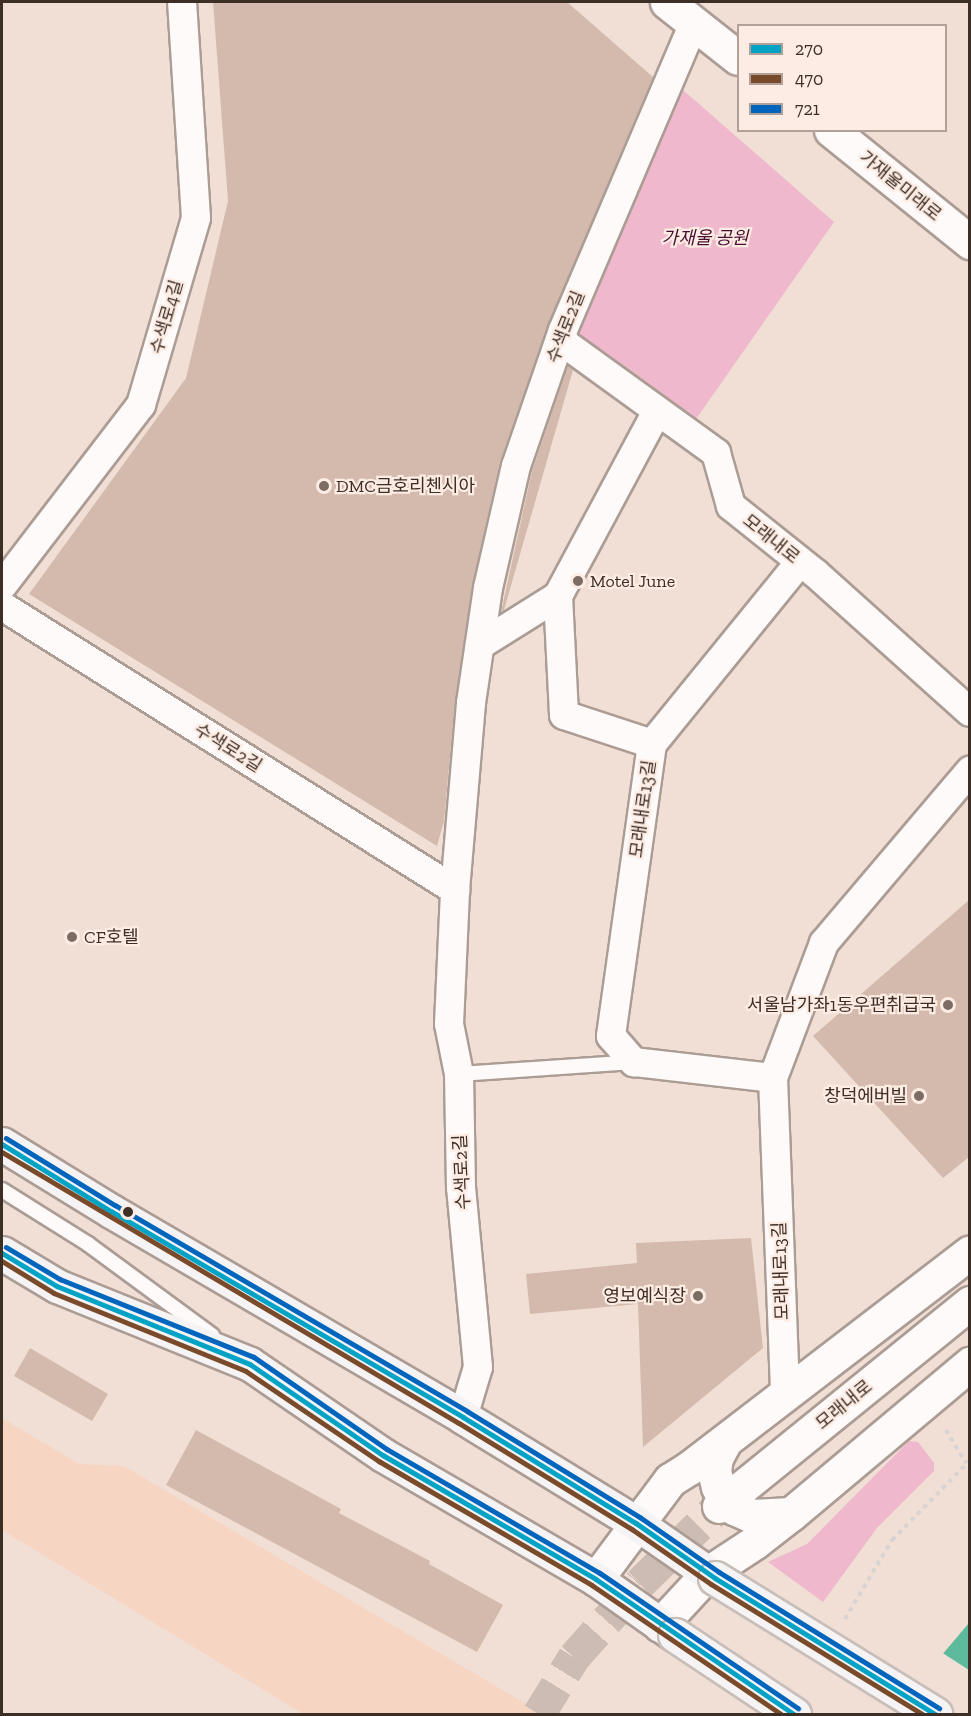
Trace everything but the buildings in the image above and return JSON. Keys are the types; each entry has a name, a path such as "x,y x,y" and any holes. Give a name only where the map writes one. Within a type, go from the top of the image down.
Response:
{"main road":[{"path":"667,2 737,57"},
{"name":"가재울미래로","path":"833,132 969,242"},
{"path":"2,1144 121,1218 463,1417 636,1523 711,1576 935,1714"},
{"path":"596,1579 670,1480 969,1252"},
{"path":"2,1253 57,1286 250,1364 383,1455 596,1579 667,1630 794,1714"},
{"name":"모래내로","path":"719,1506 969,1303"},
{"path":"667,1630 711,1576 791,1514 969,1364"},
{"path":"724,1441 716,1458 714,1471 724,1499 734,1508 752,1516 791,1514"}],"street":[{"name":"수색로4길","path":"2,586 141,405 196,218 182,2"},
{"name":"수색로2길","path":"463,1417 478,1367 461,1188 459,1074 449,1024 455,890 471,703 488,588 516,466 560,340 694,23"},
{"name":"모래내로","path":"560,340 716,453 731,506 800,562 969,712"},
{"path":"480,645 558,596 657,411"},
{"name":"모래내로13길","path":"634,1062 610,1036 652,744 800,562"},
{"path":"558,596 564,715 652,744"},
{"name":"수색로2길","path":"2,606 455,890"},
{"name":"모래내로13길","path":"785,1392 773,1078 824,943 969,771"},
{"path":"634,1062 773,1078"}],"lane":[{"path":"459,1074 634,1062"},
{"path":"2,1190 88,1244 250,1364"}],"path":[{"path":"843,1622 892,1540 968,1461 945,1428"}],"shaded area":[{"path":"2,1418 79,1464 124,1466 543,1714 303,1714 2,1530"},
{"path":"969,1623 969,1714 893,1714 930,1669"}],"green space":[{"name":"가재울 공원","path":"667,76 834,222 687,432 563,330"},
{"path":"909,1441 918,1442 934,1463 934,1471 877,1528 823,1602 768,1562 807,1544"}],"pier":[{"path":"941,1652 969,1670 969,1714 890,1714"}],"tunnel":[{"path":"539,1714 574,1657 640,1583 719,1506"}],"transit line":[{"name":"721","path":"6,1138 115,1205 467,1411 640,1517 719,1572 939,1708"},
{"name":"270","path":"2,1144 111,1211 463,1417 636,1523 715,1578 935,1714"},
{"name":"470","path":"2,1152 459,1423 632,1529 711,1584 922,1714"},
{"name":"721","path":"6,1247 60,1279 254,1357 387,1449 600,1573 798,1708"},
{"name":"270","path":"2,1253 57,1286 250,1364 383,1455 596,1579 794,1714"},
{"name":"470","path":"2,1261 54,1293 246,1371 379,1461 592,1585 781,1714"}],"place":[{"name":"DMC금호리첸시아","path":"324,486"},
{"name":"Motel June","path":"578,581"},
{"name":"CF호텔","path":"72,937"},
{"name":"서울남가좌1동우편취급국","path":"948,1005"},
{"name":"창덕에버빌","path":"919,1096"},
{"name":"영보예식장","path":"698,1296"}]}
